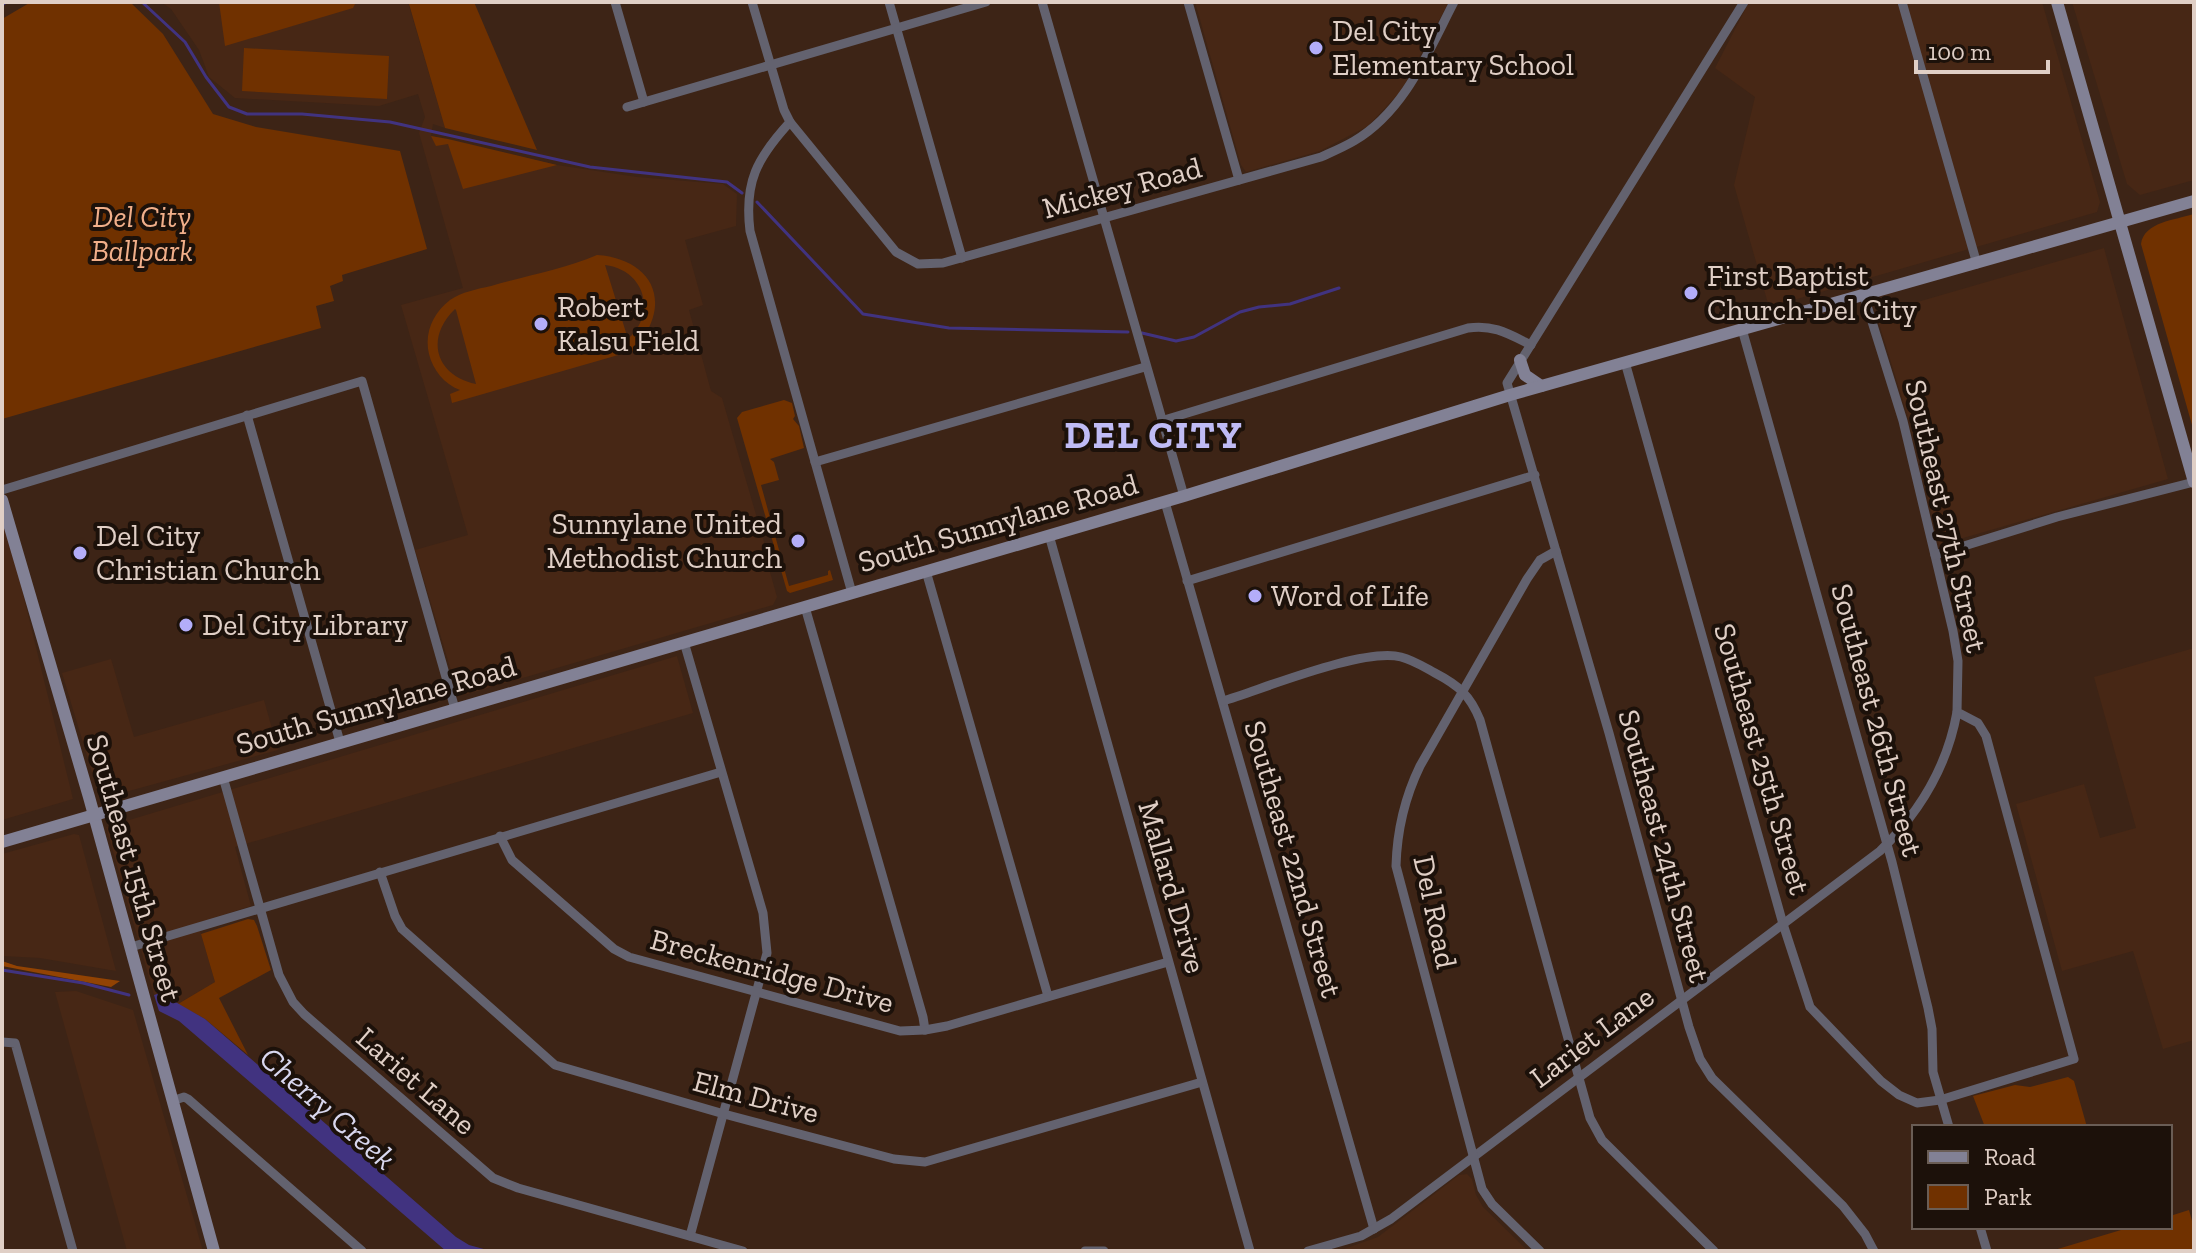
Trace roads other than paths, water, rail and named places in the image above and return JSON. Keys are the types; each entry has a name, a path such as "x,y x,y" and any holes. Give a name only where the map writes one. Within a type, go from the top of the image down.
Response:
{"main road":[{"path":"2057,2 2194,482"},
{"name":"South Sunnylane Road","path":"2,842 1165,502 1510,395 2194,201"},
{"path":"1520,360 1525,375 1541,386"},
{"name":"Southeast 15th Street","path":"2,500 131,947 214,1251"}],"street":[{"path":"615,2 644,102"},
{"name":"Mickey Road","path":"752,2 790,122 896,252 908,260 928,265 1321,157 1354,141 1394,108 1454,2"},
{"path":"889,2 962,258"},
{"path":"627,107 986,2"},
{"path":"1042,2 1184,496"},
{"path":"1188,2 1239,180"},
{"path":"1510,395 1507,383 1520,360 1744,2"},
{"path":"1902,2 1977,264"},
{"path":"790,122 758,163 749,193 748,217 753,249 852,593"},
{"name":"Southeast 27th Street","path":"1864,296 1903,421 1956,646 1959,677 1957,712"},
{"path":"1161,421 1468,328 1485,325 1531,345"},
{"name":"Southeast 26th Street","path":"1742,329 1887,844 1930,1018 1933,1072 1948,1125"},
{"name":"Southeast 25th Street","path":"1625,362 1783,924 1810,1007 1881,1081 1899,1095 1917,1103 1940,1100"},
{"path":"815,462 1145,367"},
{"path":"2,490 362,381 455,709"},
{"name":"Southeast 24th Street","path":"1510,395 1700,1059 1712,1078 1843,1206 1874,1251"},
{"path":"247,415 340,742"},
{"path":"1187,581 1535,475"},
{"path":"1935,555 2057,517 2194,482"},
{"name":"Southeast 22nd Street","path":"1165,502 1374,1229"},
{"name":"Mallard Drive","path":"1049,535 1250,1251"},
{"name":"Del Road","path":"1540,1251 1492,1204 1482,1189 1396,866 1397,837 1408,789 1477,664 1540,560 1556,551"},
{"path":"926,571 1048,996"},
{"path":"805,607 925,1030"},
{"path":"684,642 763,913 767,953 690,1236"},
{"path":"1223,701 1342,663 1386,655 1401,657 1422,666 1464,691 1480,720 1590,1118 1602,1140 1714,1251"},
{"path":"1940,1100 2074,1059 1986,736 1978,723 1957,712"},
{"name":"Lariet Lane","path":"1308,1251 1361,1236 1391,1219 1887,844 1914,814 1930,789 1948,749 1957,712"},
{"path":"131,947 721,772"},
{"name":"Lariet Lane","path":"223,777 279,975 293,1002 484,1172 518,1188 743,1251"},
{"name":"Breckenridge Drive","path":"500,836 512,860 614,949 629,957 900,1031 925,1030 1168,962"},
{"name":"Elm Drive","path":"380,872 402,929 555,1065 894,1159 925,1162 1202,1082"},
{"path":"2,1042 15,1043 73,1251"},
{"path":"172,1101 184,1097 188,1099 358,1249"},
{"path":"1981,1229 1987,1251"},
{"path":"1085,1251 1104,1251"}],"waterway":[{"path":"2,5 6,2"},
{"path":"142,2 185,42 229,107 247,114 302,114 390,122 590,167 727,182 742,193"},
{"path":"757,202 863,314 949,328 1128,332"},
{"path":"1142,333 1176,341 1194,337 1240,312 1290,304 1339,288"},
{"name":"Cherry Creek","path":"2,970 83,983 129,995"}],"place":[{"name":"Del City Elementary School","path":"1316,48"},
{"name":"First Baptist Church-Del City","path":"1691,293"},
{"name":"Robert Kalsu Field","path":"541,324"},
{"name":"Sunnylane United Methodist Church","path":"798,541"},
{"name":"Del City Christian Church","path":"80,553"},
{"name":"Word of Life","path":"1255,596"},
{"name":"Del City Library","path":"186,625"}],"district":[{"name":"DEL CITY","path":"1154,435"}],"park label":[{"name":"Del City Ballpark","path":"142,234"}]}
